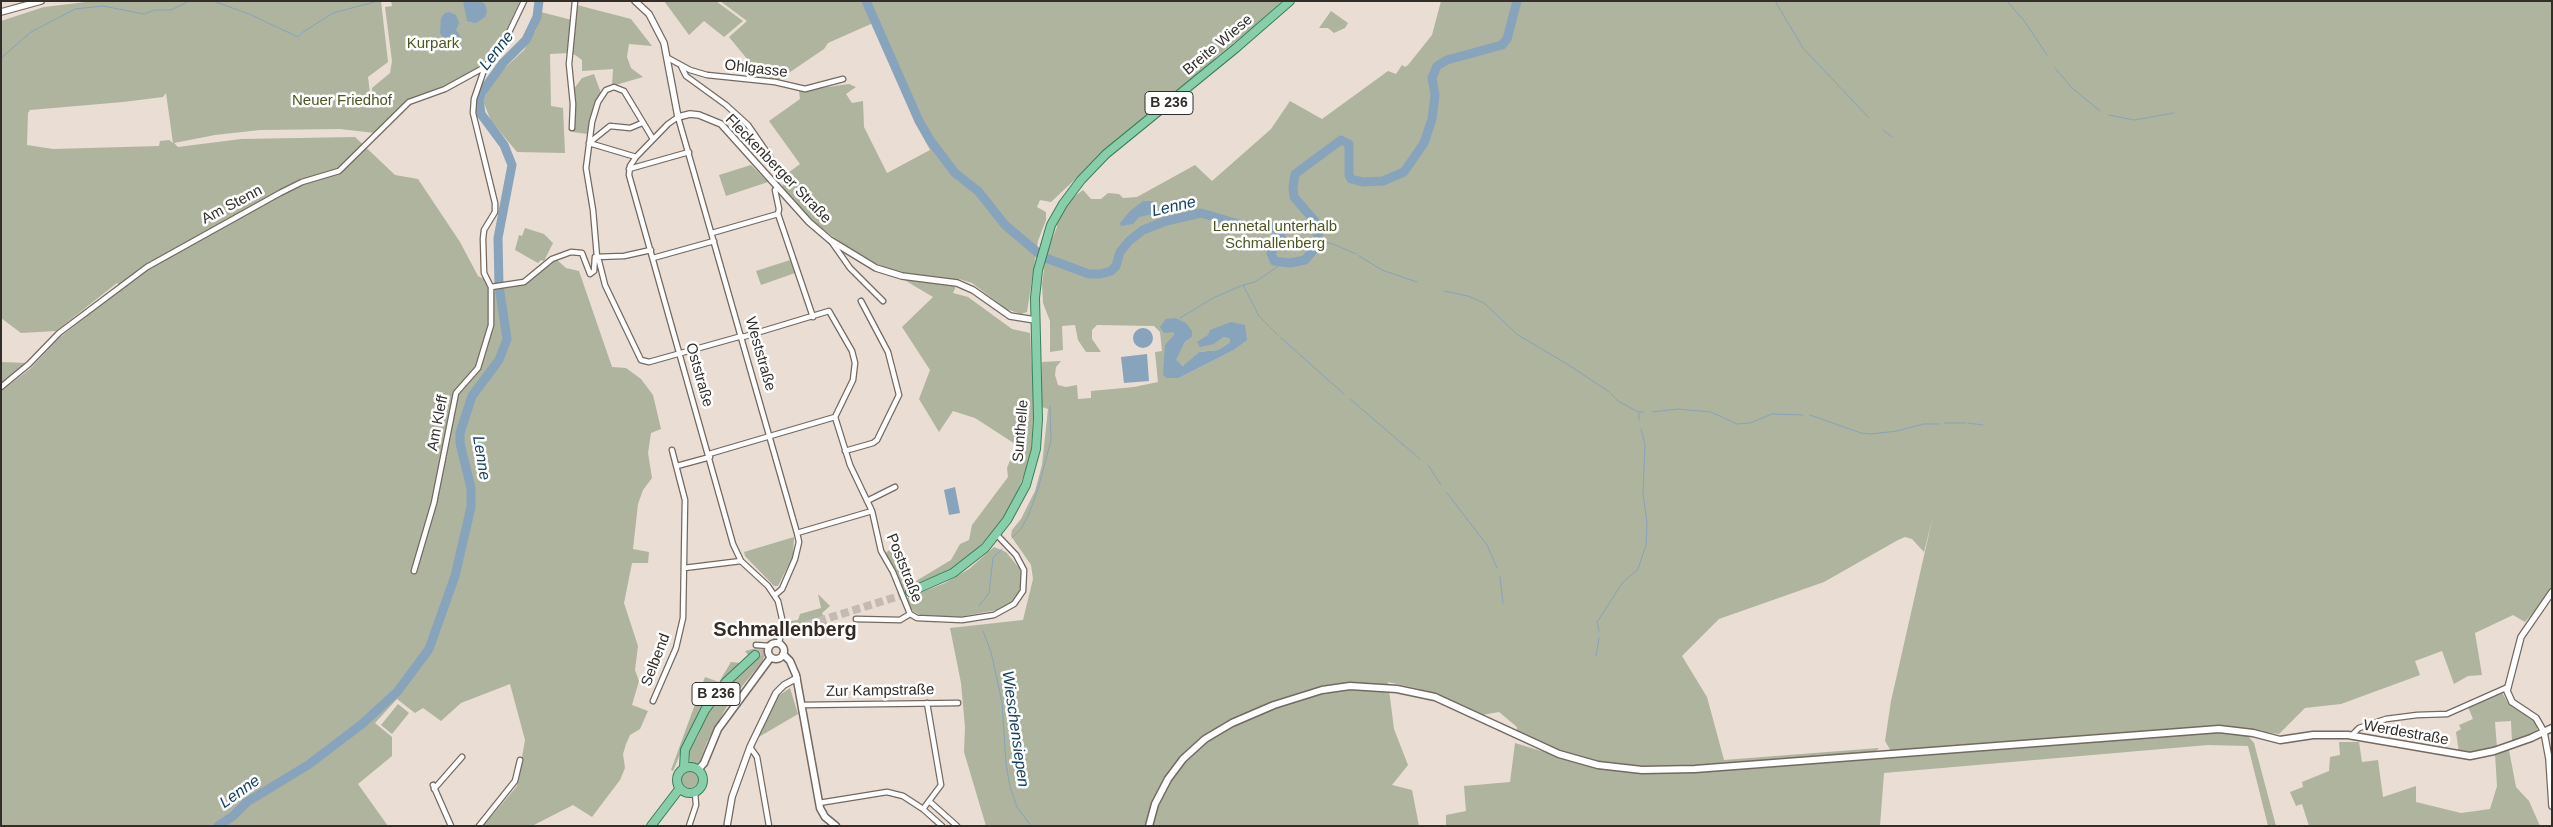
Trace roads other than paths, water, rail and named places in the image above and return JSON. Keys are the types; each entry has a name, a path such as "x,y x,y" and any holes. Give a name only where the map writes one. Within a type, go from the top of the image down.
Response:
{"main road":[{"name":"Breite Wiese","path":"1035,320 1036,285 1044,245 1057,213 1081,180 1106,154 1236,48 1290,1"},
{"name":"Sunthelle","path":"997,535 1022,494 1036,449 1038,419 1035,320"},
{"name":"B 236","path":"910,592 953,573 971,560 997,535"},
{"path":"771,657 768,650 770,646 779,644 783,647 783,654 794,666 819,803 828,824 836,826"},
{"path":"771,657 778,659 783,654"},
{"name":"B 236","path":"684,768 685,750 705,710 726,682 755,655"},
{"path":"698,770 704,763 718,729 771,657"},
{"name":"Werdestraße","path":"1149,826 1161,790 1176,767 1190,752 1223,728 1286,701 1340,687 1379,686 1435,698 1476,715 1548,750 1576,760 1619,769 1654,771 2219,729 2252,733 2280,740 2313,735 2351,736 2470,756 2494,752 2552,728"},
{"path":"651,826 680,788 678,777 684,768 692,767 698,770 702,776 702,783 695,792 687,792 680,788"}],"street":[{"path":"1,12 42,1"},
{"name":"Am Stenn","path":"1,387 29,364 59,333 147,267 302,182 339,171 409,102 445,89 485,67 497,54 508,36 524,1"},
{"path":"572,128 573,104 569,58 575,1"},
{"path":"629,169 653,139 678,118 664,43 652,19 635,1"},
{"name":"Ohlgasse","path":"668,58 706,75 775,82 805,89 843,79"},
{"path":"681,65 686,76 745,122 779,170"},
{"name":"Am Stenn","path":"485,67 473,105 475,128 495,203 495,212 483,233 484,273 493,287"},
{"path":"653,139 642,124 624,91 613,87 603,93 592,122 586,172 593,210 598,257 605,285 638,358 649,362 743,337 812,317 826,311 830,312 854,358 853,380 836,417 677,466"},
{"name":"Fleckenberger Straße","path":"678,118 693,114 717,122 809,222 830,240 871,265 886,272 902,276 957,283 973,290 1010,316 1035,320"},
{"name":"Weststraße","path":"678,118 743,337 799,542 795,559 782,589 775,595"},
{"path":"589,143 610,126 630,128 642,124"},
{"path":"589,143 636,158"},
{"path":"629,169 689,152"},
{"name":"Oststraße","path":"629,169 734,544 741,561 775,595 782,614 779,644"},
{"path":"777,188 775,190 779,209 778,214 812,317"},
{"path":"712,234 778,214"},
{"name":"Fleckenberger Straße","path":"830,240 850,268 883,301"},
{"path":"653,258 714,241"},
{"path":"598,257 624,256 651,250"},
{"path":"493,287 509,286 524,282 552,259 571,252 582,253 588,273 592,274 598,257"},
{"name":"Am Kleff","path":"414,570 434,503 456,393 478,368 489,338 493,287"},
{"path":"846,451 877,440 899,395 888,352 861,301"},
{"name":"Poststraße","path":"836,417 846,451 872,511 881,551 893,572 910,614 917,618 955,620 998,614 1014,604 1022,595 1025,581 1022,565 997,535"},
{"name":"Selbend","path":"653,701 678,639 683,618 685,500 672,450"},
{"path":"867,501 896,487"},
{"path":"797,533 872,511"},
{"path":"684,568 741,561"},
{"path":"2552,592 2521,637 2508,686 2512,702 2532,714 2544,732 2549,759 2552,806"},
{"name":"Poststraße","path":"856,618 902,620 910,614"},
{"path":"756,645 770,646"},
{"path":"727,826 732,797 750,747 776,693 784,685 797,678"},
{"path":"2351,736 2359,728 2386,719 2447,714 2508,686"},
{"path":"923,809 941,785 927,703"},
{"name":"Zur Kampstraße","path":"802,705 958,703"},
{"path":"750,747 757,757 769,826"},
{"path":"451,826 434,787 462,757"},
{"path":"479,826 516,781 520,760"},
{"path":"689,826 696,805 695,792"},
{"path":"819,803 887,792 903,796 923,809 942,826"},
{"path":"929,801 957,826"}],"water":[{"path":"463,1 479,1 485,4 487,12 485,17 476,23 467,21"},
{"path":"449,12 456,15 459,23 456,30 461,37 461,42 455,48 449,45 440,33 441,18 445,13"},
{"path":"1143,201 1153,201 1156,208 1154,214 1139,217 1133,224 1121,226 1120,223 1130,211"},
{"path":"1175,318 1186,323 1192,331 1192,337 1185,342 1176,360 1183,366 1199,352 1218,350 1229,343 1230,339 1224,337 1214,344 1200,347 1197,342 1208,335 1210,330 1231,322 1245,325 1247,340 1232,351 1179,378 1167,378 1163,375 1165,345 1174,335 1173,332 1164,333 1160,327 1166,319"},
{"path":"1143,328 1150,331 1153,338 1150,345 1143,348 1136,345 1133,338 1136,331"},
{"path":"1147,354 1149,381 1124,383 1121,357"},
{"path":"955,487 960,513 949,515 944,490"}],"waterway":[{"path":"1,58 31,32 75,9 103,6 144,14 155,10 171,10 189,1"},
{"path":"213,1 249,14 298,37 333,13 378,1"},
{"name":"Lenne","path":"218,826 233,816 247,802 308,765 362,724 397,692 429,649 455,576 471,507 471,488 460,443 460,433 472,396 499,360 507,339 499,286 498,238 512,165 504,145 481,114 479,100 482,92 503,63 526,40 537,17 539,1"},
{"name":"Lenne","path":"866,1 919,121 930,140 955,173 978,191 1005,225 1043,257 1089,274 1111,271 1116,266 1120,252 1129,241 1143,230 1166,221 1201,213 1242,225 1276,228 1281,237 1271,253 1274,261 1290,263 1305,260 1315,248 1320,227 1294,197 1295,174 1341,140 1349,144 1349,175 1351,179 1363,182 1383,181 1404,172 1424,143 1432,119 1435,95 1432,78 1437,66 1447,60 1502,45 1507,39 1517,1"},
{"path":"1775,1 1803,48 1869,118"},
{"path":"2007,1 2025,22 2047,55"},
{"path":"2055,68 2071,87 2100,111"},
{"path":"2109,115 2134,120 2174,113"},
{"path":"1883,130 1892,137"},
{"path":"1318,240 1356,254"},
{"path":"1359,256 1382,270 1417,282"},
{"path":"1279,336 1259,316 1243,285 1255,282 1283,263"},
{"path":"1180,318 1213,298 1243,285"},
{"path":"1444,291 1468,296 1484,303 1518,335 1608,391 1618,401 1638,412 1644,412"},
{"path":"1280,337 1344,394"},
{"path":"1350,399 1420,459"},
{"name":"Wieschensiepen","path":"1012,538 1021,529 1029,514 1038,489 1051,440 1050,406"},
{"path":"1652,412 1678,409 1711,412 1737,424 1750,423 1772,414 1803,415"},
{"path":"1639,413 1639,420"},
{"path":"1810,415 1861,433 1871,434 1897,431 1923,424 1939,424"},
{"path":"1945,423 1966,423"},
{"path":"1968,423 1983,425"},
{"path":"1599,631 1597,622 1623,582 1638,569 1646,545 1647,523 1643,494 1645,444 1641,429"},
{"path":"1428,465 1441,485"},
{"path":"1447,493 1487,545 1497,568"},
{"name":"Wieschensiepen","path":"979,606 989,593 993,558 1002,549"},
{"path":"1500,577 1503,603"},
{"name":"Wieschensiepen","path":"983,631 991,652 1002,702 1006,764 1010,787 1017,807 1031,826"},
{"path":"1596,656 1599,638"}],"tunnel":[{"path":"755,655 778,639 809,624 909,593"}],"district":[{"name":"Schmallenberg","path":"785,630"}],"park label":[{"name":"Kurpark","path":"433,44"},
{"name":"Neuer Friedhof","path":"342,101"},
{"name":"Lennetal unterhalb Schmallenberg","path":"1275,236"}]}
